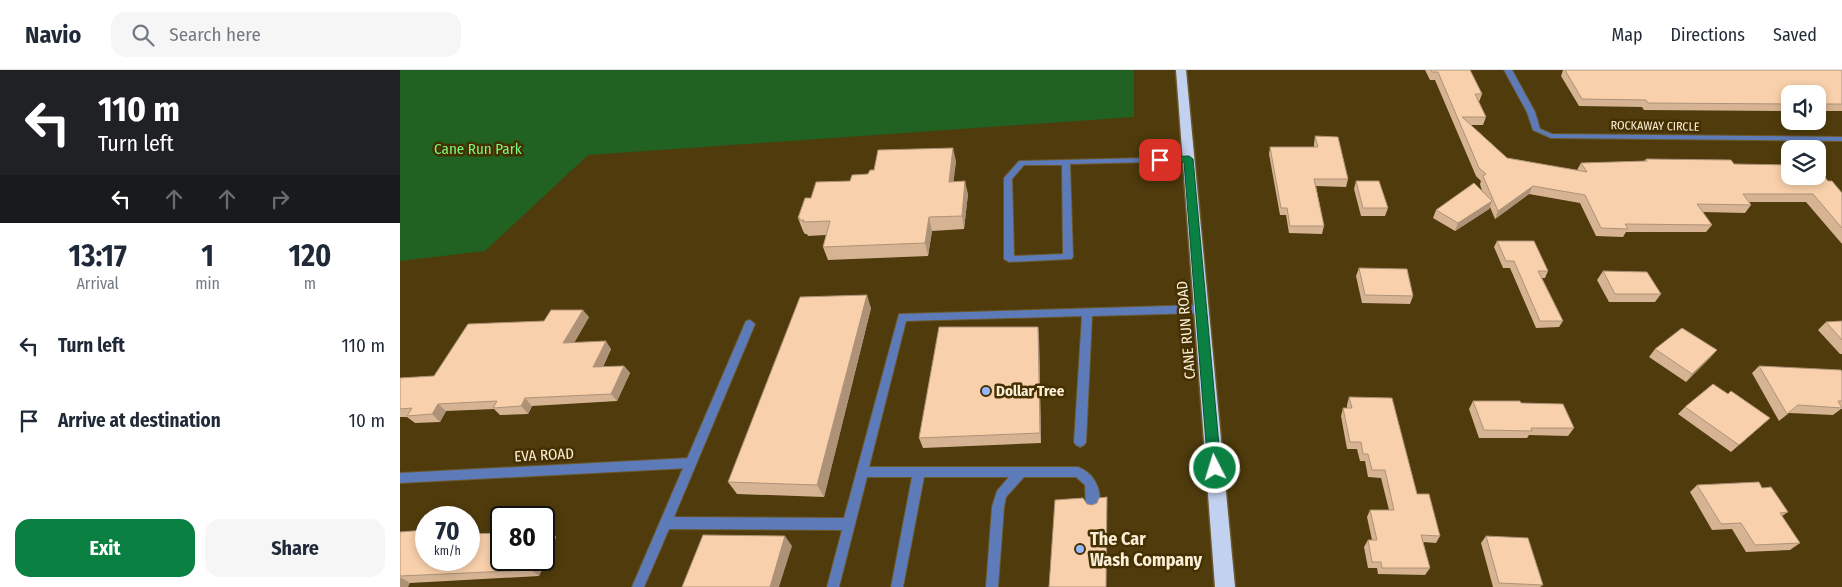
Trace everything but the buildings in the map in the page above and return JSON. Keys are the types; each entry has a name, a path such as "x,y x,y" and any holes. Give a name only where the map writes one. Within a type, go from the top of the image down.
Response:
{"highway":[{"name":"CANE RUN ROAD","path":"1181,70 1225,587"}],"street":[{"name":"ROCKAWAY CIRCLE","path":"1508,70 1531,112 1537,125 1537,130 1551,136 1840,141"},
{"path":"1066,163 1068,257 1009,258 1008,178 1022,164 1189,159"},
{"path":"833,587 902,317 1202,308"},
{"path":"1080,442 1087,312"},
{"path":"638,587 750,324"},
{"name":"EVA ROAD","path":"400,478 690,463"},
{"path":"862,472 1078,472 1087,476 1092,484 1092,510"},
{"path":"896,587 919,472"},
{"path":"992,587 998,507 1001,495 1021,472"},
{"path":"665,523 849,524"}],"green space":[{"name":"Cane Run Park","path":"400,70 1134,70 1134,117 588,155 485,251 400,261"}],"place":[{"name":"Dollar Tree","path":"986,391"},
{"name":"The Car Wash Company","path":"1080,549"}],"route":[{"path":"1160,160 1189,159 1215,468"}]}
